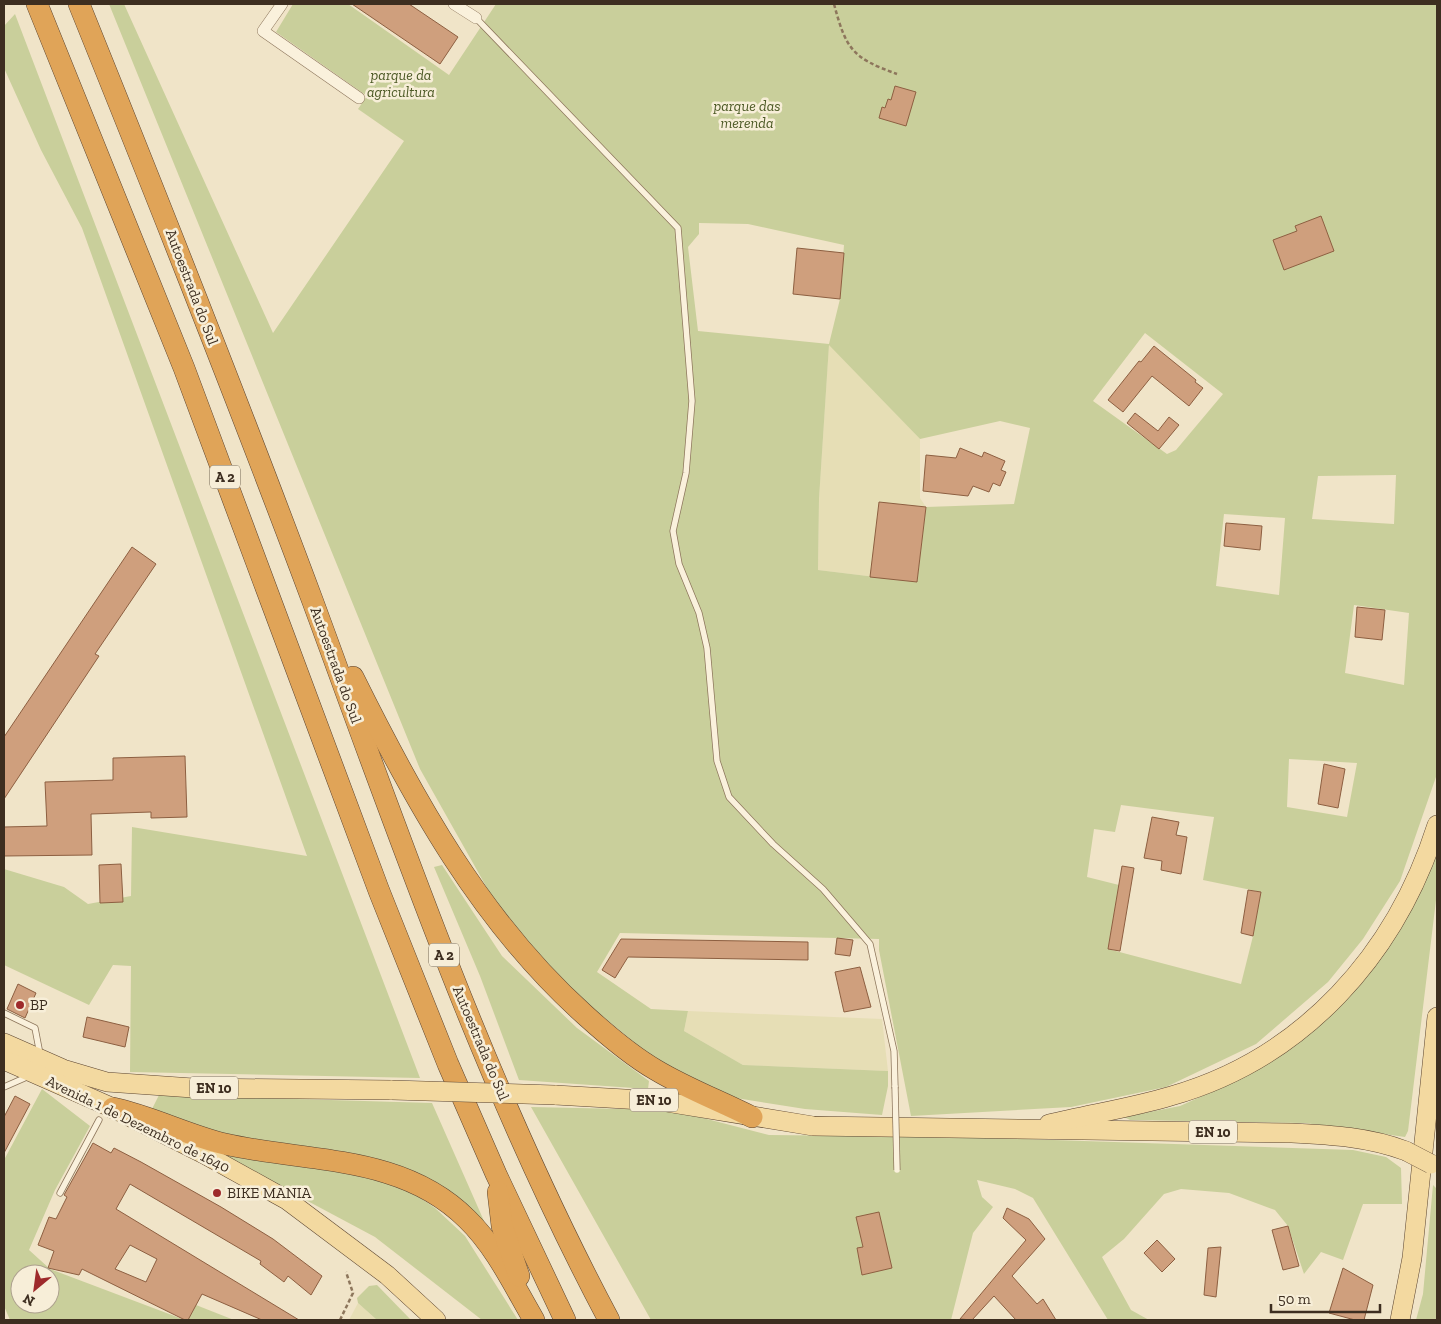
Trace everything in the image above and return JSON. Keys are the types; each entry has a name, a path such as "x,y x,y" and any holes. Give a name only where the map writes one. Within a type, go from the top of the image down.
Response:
{"highway":[{"name":"A 2","path":"37,4 184,368 379,891 448,1064 496,1174 565,1320"},
{"name":"Autoestrada do Sul","path":"78,4 161,207 304,579 438,938 467,1010 555,1212 608,1320"},
{"path":"304,579 387,745 426,814 470,885 527,956 575,1006 626,1050 657,1071 752,1117"},
{"path":"106,1114 140,1114 225,1144 363,1166 403,1178 426,1188 467,1218 480,1233 495,1254 534,1320"},
{"path":"496,1174 502,1226 534,1320"}],"main road":[{"path":"1018,1131 1180,1093 1231,1073 1288,1038 1334,999 1375,951 1409,897 1426,858 1437,825"},
{"path":"1400,1320 1412,1258 1415,1219 1434,1070 1437,1017"},
{"name":"Avenida 1 de Dezembro de 1640","path":"4,1044 106,1114 204,1154 287,1200 352,1247 411,1296 436,1320"},
{"name":"Avenida 1 de Dezembro de 1640","path":"4,1060 38,1067"},
{"name":"EN 10","path":"38,1067 107,1082 193,1088 392,1090 660,1100 814,1126 1338,1135 1385,1143 1406,1151 1434,1166"},
{"path":"1391,1320 1401,1287 1415,1219"}],"street":[{"path":"282,4 263,32 359,98"},
{"path":"454,4 476,18"}],"lane":[{"path":"476,18 678,228 692,401 686,473 674,531 679,564 699,613 707,648 717,761 729,797 773,844 823,889 870,944 894,1051 897,1170"},
{"path":"4,1013 35,1028 38,1067 4,1087"},
{"path":"60,1193 106,1114"}],"path":[{"path":"834,4 842,31 850,48 872,65 897,74"},
{"path":"340,1320 353,1293 346,1272"}],"shaded area":[{"path":"829,344 920,439 920,498 926,507 917,582 818,570 819,499"},
{"path":"688,1011 882,1019 888,1071 743,1065 684,1031"},
{"path":"358,1303 377,1320 349,1320"}],"green space":[{"path":"109,4 124,4 273,333 404,141 358,109 367,96 276,32 293,4 348,4 449,75 496,4 1437,4 1437,774 1400,881 1363,939 1328,982 1256,1044 1166,1087 1071,1107 911,1116 879,950 879,939 620,933 597,972 651,1009 688,1011 684,1031 743,1065 888,1071 888,1086 882,1115 805,1109 736,1098 703,1085 652,1057 561,982 491,895 420,769","holes":["699,223 748,224 844,245 840,299 829,344 698,331 688,247 699,234","1145,333 1223,394 1176,450 1167,454 1093,401","829,345 920,439 1000,421 1030,428 1014,504 926,507 917,582 818,570 819,499","1396,475 1394,524 1312,519 1318,476","1224,514 1285,518 1279,595 1216,586","1354,605 1409,613 1404,685 1345,673","1289,759 1357,763 1347,817 1287,807","1121,805 1214,817 1203,880 1261,892 1253,936 1241,984 1108,949 1119,885 1087,877 1094,829 1115,832"]},
{"path":"15,14 420,1078 130,1072 131,966 113,965 89,1005 4,965 4,869 64,887 88,904 131,896 132,827 307,856 82,228 41,150 4,68 4,26"},
{"path":"1437,842 1437,892 1408,1131 1405,1137 1305,1123 1130,1120 1124,1117 1180,1106 1220,1088 1316,1026"},
{"path":"442,865 502,956 577,1028 649,1081 648,1089 519,1080 480,976 434,867"},
{"path":"42,1089 90,1126 55,1190 29,1250 44,1264 10,1264 10,1314 60,1314 60,1273 185,1320 10,1320 4,1306 4,1160"},
{"path":"159,1095 432,1103 484,1221 480,1221 444,1188 219,1137 151,1111"},
{"path":"531,1107 672,1110 769,1135 962,1137 1353,1150 1386,1157 1401,1168 1402,1204 1363,1204 1343,1260 1321,1252 1304,1274 1288,1226 1275,1210 1229,1193 1181,1189 1164,1194 1124,1239 1102,1257 1131,1310 1149,1320 1108,1320 1033,1198 1015,1189 977,1180 982,1197 993,1207 973,1233 951,1320 651,1320"},
{"path":"212,1153 347,1172 406,1188 435,1208 465,1236 518,1320 482,1320 375,1237 257,1174"},
{"path":"1433,1185 1437,1189 1437,1320 1416,1320 1423,1294"},
{"path":"377,1285 411,1320 377,1320 358,1303 357,1298 369,1286"},
{"path":"196,1305 234,1320 188,1320"}],"building":[{"path":"352,4 409,4 458,37 440,64"},
{"path":"895,86 916,92 906,126 879,118 882,107 885,108 888,99 891,100"},
{"path":"1321,216 1334,251 1284,270 1273,240 1297,231 1295,226"},
{"path":"797,248 844,253 840,299 793,294"},
{"path":"1154,346 1196,380 1195,382 1203,388 1189,406 1152,376 1123,412 1108,400 1139,361 1141,362"},
{"path":"1135,413 1158,431 1169,417 1179,425 1159,449 1127,423"},
{"path":"960,448 982,457 984,452 1005,461 1001,470 1006,472 1000,486 993,483 989,492 973,486 968,496 923,491 926,455 956,458"},
{"path":"879,502 926,507 917,582 870,577"},
{"path":"1226,523 1262,526 1260,550 1224,546"},
{"path":"132,547 156,564 95,654 99,656 4,799 4,737"},
{"path":"1357,607 1385,610 1382,640 1355,637"},
{"path":"185,756 187,817 151,818 151,812 91,814 92,855 4,856 4,827 47,826 45,782 113,780 113,758"},
{"path":"1324,764 1345,769 1338,808 1318,804"},
{"path":"1152,817 1179,822 1176,835 1187,837 1181,874 1161,870 1162,861 1144,858"},
{"path":"121,864 123,902 100,903 99,865"},
{"path":"1122,866 1134,868 1120,951 1108,949"},
{"path":"1248,890 1261,892 1253,936 1241,933"},
{"path":"837,938 853,940 850,956 835,954"},
{"path":"621,939 808,942 808,960 628,957 615,978 602,970"},
{"path":"860,967 871,1007 844,1012 835,972"},
{"path":"18,984 36,993 25,1018 7,1009"},
{"path":"87,1017 129,1027 125,1047 83,1037"},
{"path":"15,1096 30,1104 4,1153 4,1117"},
{"path":"93,1143 111,1153 114,1148 221,1207 273,1239 322,1276 311,1295 288,1276 284,1282 260,1264 261,1261 130,1184 116,1209 299,1320 262,1320 202,1294 188,1320 185,1320 82,1269 79,1275 60,1271 60,1264 49,1264 54,1251 38,1245 49,1217 56,1219 67,1197 64,1195","holes":["130,1245 157,1259 146,1282 115,1269"]},
{"path":"1007,1208 1029,1219 1045,1239 1012,1276 1037,1304 1043,1299 1056,1320 1016,1320 994,1296 972,1320 960,1319 1026,1240 1003,1218"},
{"path":"879,1212 892,1268 862,1275 857,1248 863,1247 856,1217"},
{"path":"1288,1226 1299,1266 1283,1270 1272,1230"},
{"path":"1157,1240 1175,1259 1162,1272 1144,1253"},
{"path":"1221,1247 1216,1297 1204,1295 1208,1248"},
{"path":"1343,1268 1373,1285 1364,1320 1355,1320 1329,1313"}],"place":[{"name":"BP","path":"20,1005"},
{"name":"BIKE MANIA","path":"217,1193"}],"park label":[{"name":"parque da agricultura","path":"401,84"},
{"name":"parque das merenda","path":"747,114"}]}
